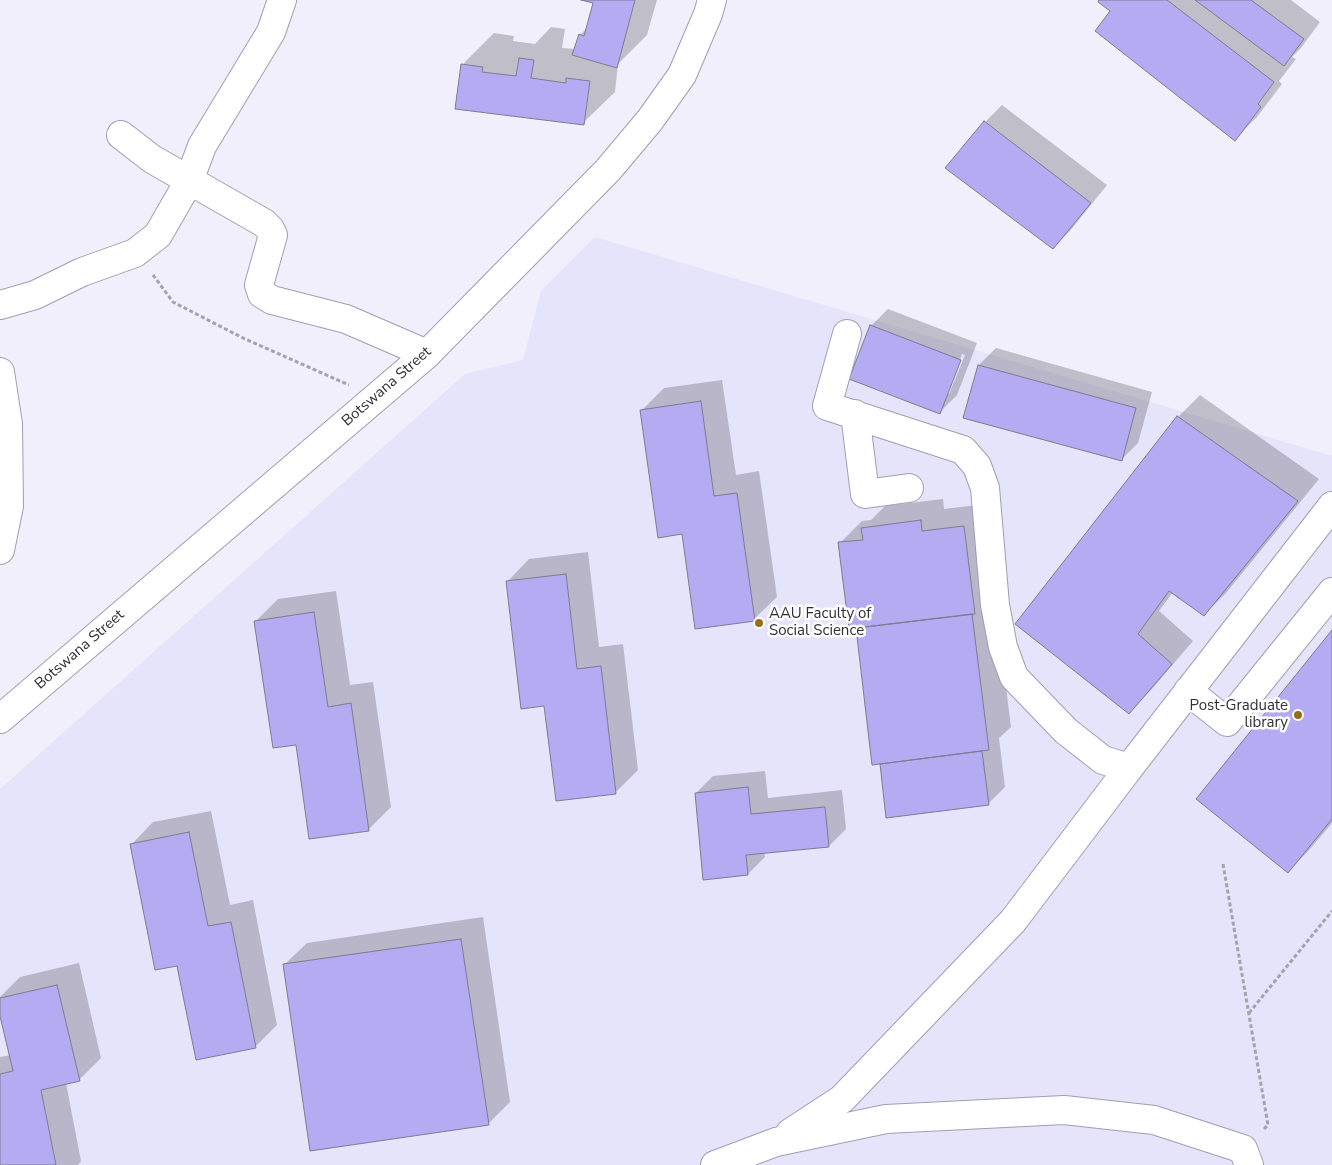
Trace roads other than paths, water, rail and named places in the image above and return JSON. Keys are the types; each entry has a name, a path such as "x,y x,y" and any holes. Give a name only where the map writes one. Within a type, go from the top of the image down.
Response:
{"street":[{"path":"0,305 35,295 82,272 136,253 158,235 188,181 202,146 270,32 282,0"},
{"name":"Botswana Street","path":"0,719 427,354 608,170 650,120 682,74 708,14 712,0"},
{"path":"121,135 152,159 264,223 270,229 273,235 260,285 262,294 272,300 346,319 427,354"},
{"path":"848,334 827,406 963,450 977,466 985,488 995,605 1004,647 1014,677 1066,731 1103,760 1129,768"},
{"path":"0,372 8,424 0,550"},
{"path":"855,414 865,494 909,488"},
{"path":"776,1142 842,1099 1013,921 1332,506"},
{"path":"1188,691 1228,722 1332,592"},
{"path":"715,1165 776,1142 886,1119 1064,1110 1154,1120 1246,1157"}],"place":[{"name":"AAU Faculty of Social Science","path":"759,623"},
{"name":"Post-Graduate library","path":"1298,715"}]}
